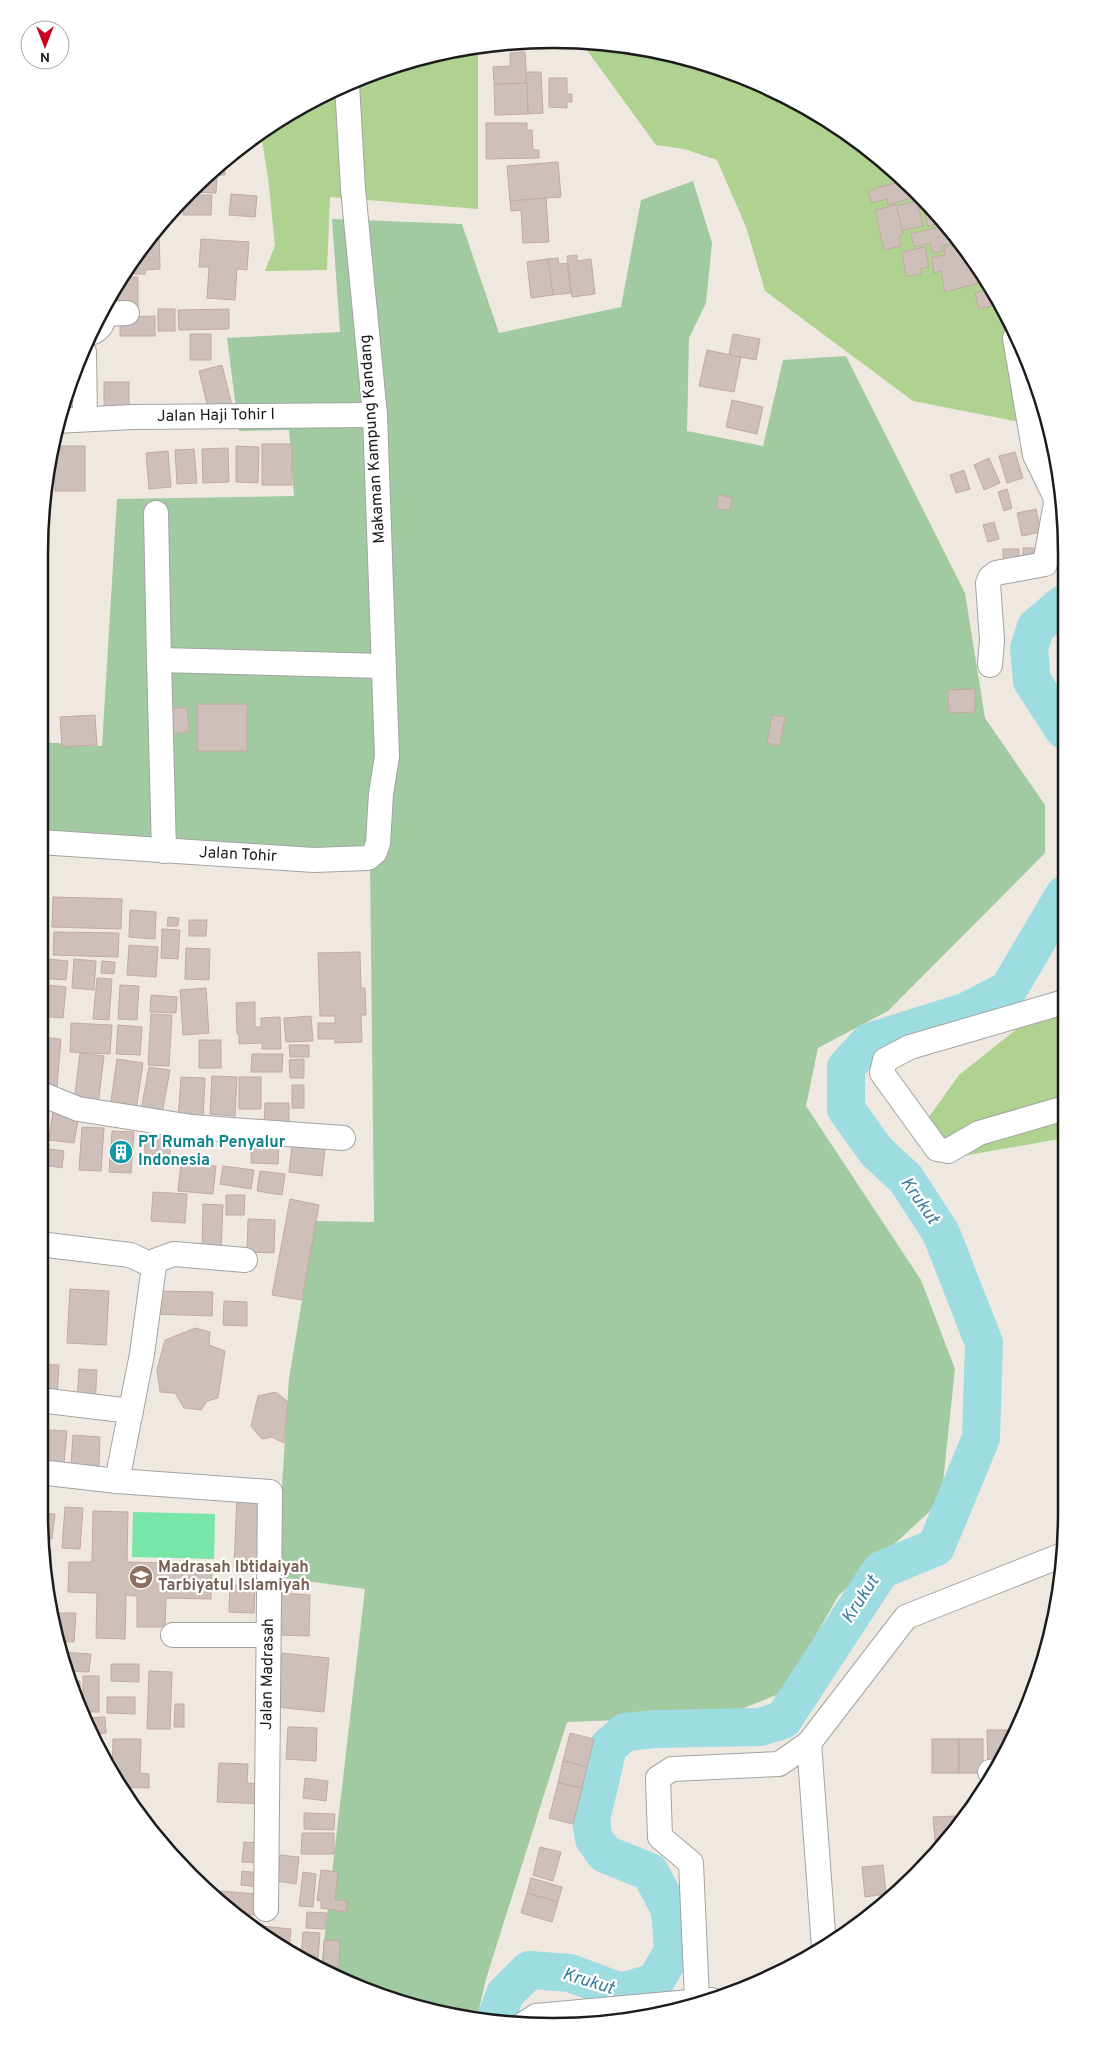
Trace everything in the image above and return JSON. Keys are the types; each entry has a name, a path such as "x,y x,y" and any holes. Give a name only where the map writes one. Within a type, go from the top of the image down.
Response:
{"street":[{"name":"Makaman Kampung Kandang","path":"347,92 353,189 375,415 387,756 381,794"},
{"path":"1018,356 1036,455 1055,496"},
{"path":"84,365 85,419"},
{"name":"Jalan Haji Tohir I","path":"65,420 375,415"},
{"path":"990,665 992,640 988,583 990,578 996,573 1045,564 1056,505"},
{"path":"156,513 164,851"},
{"path":"159,660 383,666"},
{"name":"Jalan Tohir","path":"48,843 314,860 368,858 375,852 378,843 381,794"},
{"path":"1058,1004 910,1048 885,1060 882,1074 937,1149 948,1151 979,1133 1058,1110"},
{"path":"48,1097 78,1109 182,1125 343,1138"},
{"path":"48,1245 130,1256 154,1266"},
{"path":"117,1481 142,1354 154,1266 157,1260 174,1254 245,1260"},
{"path":"48,1401 130,1411"},
{"name":"Jalan Madrasah","path":"48,1473 117,1481 270,1492 266,1909"},
{"path":"704,1994 691,1863 660,1837 658,1778 672,1769 780,1764 809,1743 906,1617 1056,1558"},
{"path":"173,1635 268,1635"},
{"path":"809,1743 823,1939"},
{"path":"535,2017 671,2003"}],"green space":[{"path":"586,49 652,57 715,74 746,86 806,115 861,152 886,173 933,220 973,272 991,300 1020,360 1032,391 1042,427 913,401 765,291 746,227 717,160 684,149 656,145"},
{"path":"480,53 478,55 478,209 330,197 327,270 265,271 275,245 268,177 262,140 300,115 360,86 391,74 454,57"},
{"path":"693,181 712,243 706,303 689,338 687,431 763,446 783,360 846,356 965,593 985,718 1045,805 1045,853 888,1011 818,1048 806,1106 921,1280 955,1369 941,1501 838,1596 784,1692 724,1716 567,1722 486,1979 478,2012 454,2008 391,1991 322,1961 365,1589 276,1577 289,1379 315,1221 374,1222 370,861 48,844 48,743 102,746 117,499 294,496 289,430 239,431 227,338 340,332 332,219 462,224 499,333 621,307 641,200"},
{"path":"1058,988 1058,1139 963,1156 926,1121 959,1075 1023,1024"},
{"path":"133,1512 215,1514 214,1559 132,1557"}],"building":[{"path":"525,52 527,83 494,84 493,67 510,66 510,53"},
{"path":"526,72 541,72 543,113 528,114"},
{"path":"549,78 567,78 567,94 572,94 572,102 567,102 567,108 549,107"},
{"path":"527,83 528,114 495,115 494,84"},
{"path":"486,123 527,123 527,130 532,130 533,150 539,150 539,158 486,159"},
{"path":"558,162 561,197 510,201 507,166"},
{"path":"225,169 225,175 218,175"},
{"path":"217,176 216,193 200,192"},
{"path":"896,182 912,198 888,205 887,199 872,203 868,191"},
{"path":"231,194 257,196 255,217 229,215"},
{"path":"197,195 212,195 211,215 183,215 183,210"},
{"path":"546,198 549,242 523,243 521,210 511,211 510,201"},
{"path":"915,201 918,204 923,226 902,230 896,206"},
{"path":"896,205 903,234 899,235 901,246 884,250 875,210"},
{"path":"924,211 936,224 928,226"},
{"path":"939,227 952,243 941,246 943,251 933,253 930,243 914,247 911,234"},
{"path":"159,236 160,269 145,270 145,274 132,274"},
{"path":"201,239 249,242 247,270 237,269 235,300 207,298 209,267 199,267"},
{"path":"944,246 955,246 980,283 945,292 941,271 934,273 932,257 945,255"},
{"path":"925,247 929,267 920,269 921,274 906,276 902,252"},
{"path":"577,255 577,261 591,259 595,294 572,297 567,256"},
{"path":"558,258 559,264 567,263 571,293 553,295 548,259"},
{"path":"548,259 553,295 531,298 527,262"},
{"path":"130,277 138,277 138,308 113,309 115,300"},
{"path":"985,291 994,305 979,309 975,293"},
{"path":"158,309 175,309 175,331 158,331"},
{"path":"229,309 229,329 179,330 178,310"},
{"path":"155,316 155,336 120,336 120,317"},
{"path":"190,334 211,334 211,360 190,360"},
{"path":"733,334 760,339 756,360 729,355"},
{"path":"707,350 741,357 734,392 699,386"},
{"path":"222,365 232,406 209,412 199,371"},
{"path":"104,382 129,382 129,413 104,413"},
{"path":"732,400 763,407 757,434 726,427"},
{"path":"262,444 292,444 292,485 262,485"},
{"path":"59,446 85,446 85,491 55,491 55,467"},
{"path":"236,446 259,447 258,483 236,482"},
{"path":"228,448 229,482 203,483 202,449"},
{"path":"194,449 197,483 177,484 175,450"},
{"path":"168,451 171,487 149,489 146,453"},
{"path":"1015,452 1023,478 1007,483 999,456"},
{"path":"989,458 1000,483 984,490 974,465"},
{"path":"964,470 970,489 956,493 950,475"},
{"path":"1007,489 1012,508 1004,511 998,492"},
{"path":"718,495 732,497 730,510 716,509"},
{"path":"1036,509 1041,532 1022,536 1017,513"},
{"path":"994,522 999,539 988,542 983,525"},
{"path":"1023,548 1034,548 1034,561 1023,561"},
{"path":"1003,549 1019,549 1019,564 1003,564"},
{"path":"975,689 975,712 949,713 948,690"},
{"path":"197,704 247,704 247,751 197,751"},
{"path":"187,707 189,732 169,734 168,709"},
{"path":"95,715 97,745 62,747 60,717"},
{"path":"772,715 785,717 780,746 767,743"},
{"path":"53,897 122,899 121,929 52,927"},
{"path":"130,910 156,912 155,939 129,937"},
{"path":"168,917 179,918 178,926 167,926"},
{"path":"189,920 207,920 206,936 189,936"},
{"path":"162,929 180,930 178,959 161,958"},
{"path":"54,932 119,933 118,957 53,955"},
{"path":"129,945 158,947 156,977 127,975"},
{"path":"186,948 210,949 209,980 185,979"},
{"path":"360,952 361,988 365,988 366,1015 361,1015 362,1042 335,1043 335,1039 318,1039 318,1023 335,1023 335,1016 320,1016 318,953"},
{"path":"48,959 68,961 66,980 48,979"},
{"path":"74,959 96,961 94,990 72,988"},
{"path":"102,961 115,962 114,974 101,973"},
{"path":"97,978 112,979 109,1020 93,1019"},
{"path":"48,985 66,987 63,1018 48,1017"},
{"path":"120,985 139,986 137,1020 118,1019"},
{"path":"206,988 209,1033 183,1035 180,990"},
{"path":"151,995 177,997 176,1013 150,1012"},
{"path":"255,1002 255,1027 261,1027 261,1018 280,1017 281,1049 262,1049 262,1043 239,1044 236,1003"},
{"path":"151,1014 172,1015 169,1066 148,1065"},
{"path":"311,1016 313,1041 286,1042 284,1018"},
{"path":"71,1023 112,1025 110,1054 70,1052"},
{"path":"118,1025 142,1027 140,1055 116,1054"},
{"path":"48,1038 61,1039 57,1087 48,1086"},
{"path":"199,1040 221,1040 221,1068 199,1068"},
{"path":"289,1045 309,1045 309,1057 290,1057"},
{"path":"80,1053 104,1056 98,1105 74,1102"},
{"path":"252,1054 283,1054 282,1072 251,1072"},
{"path":"117,1059 143,1063 136,1111 110,1108"},
{"path":"304,1059 304,1078 290,1078 289,1060"},
{"path":"149,1067 170,1070 162,1114 141,1110"},
{"path":"212,1076 237,1077 235,1116 210,1114"},
{"path":"181,1077 205,1078 203,1120 178,1119"},
{"path":"239,1077 261,1077 261,1109 239,1109"},
{"path":"292,1085 304,1085 304,1108 292,1108"},
{"path":"265,1103 289,1103 289,1124 264,1124"},
{"path":"53,1111 79,1115 74,1143 49,1140"},
{"path":"82,1127 104,1128 101,1171 79,1170"},
{"path":"144,1127 170,1127 170,1155 145,1156"},
{"name":"PT Rumah Penyalur Indonesia","path":"112,1131 134,1132 131,1173 109,1172"},
{"path":"251,1146 279,1147 278,1164 251,1163"},
{"path":"292,1146 325,1149 322,1176 289,1172"},
{"path":"48,1149 64,1151 62,1168 48,1165"},
{"path":"181,1163 216,1166 213,1194 178,1191"},
{"path":"223,1166 254,1170 251,1189 220,1184"},
{"path":"260,1171 285,1174 282,1195 257,1191"},
{"path":"153,1192 187,1194 185,1223 151,1221"},
{"path":"226,1195 245,1195 244,1215 226,1215"},
{"path":"290,1199 319,1205 302,1300 272,1295"},
{"path":"203,1204 223,1205 221,1251 202,1251"},
{"path":"248,1219 275,1220 274,1253 247,1252"},
{"path":"70,1289 109,1291 106,1345 67,1343"},
{"path":"155,1291 213,1292 212,1316 154,1314"},
{"path":"224,1301 247,1302 247,1326 223,1325"},
{"path":"195,1328 210,1332 209,1345 225,1351 218,1398 207,1401 201,1410 184,1408 175,1393 160,1392 157,1370 165,1340"},
{"path":"48,1364 59,1365 57,1397 48,1396"},
{"path":"79,1369 97,1370 95,1404 77,1402"},
{"path":"276,1392 288,1402 284,1443 272,1437 262,1439 251,1426 258,1396"},
{"path":"49,1430 67,1431 64,1464 48,1463"},
{"path":"73,1435 100,1437 99,1466 71,1464"},
{"path":"237,1496 260,1497 257,1568 234,1567"},
{"path":"65,1507 83,1508 80,1549 62,1548"},
{"path":"93,1511 128,1512 127,1562 212,1564 211,1599 166,1598 165,1627 137,1627 137,1596 126,1595 125,1639 96,1638 97,1593 68,1592 69,1562 92,1562"},
{"path":"48,1514 55,1514 52,1539 49,1539"},
{"path":"230,1585 255,1586 254,1613 229,1612"},
{"path":"282,1593 310,1595 309,1636 280,1635"},
{"path":"58,1613 76,1613 74,1642 65,1641"},
{"path":"68,1653 91,1654 89,1672 73,1671"},
{"path":"282,1653 329,1658 324,1712 276,1707"},
{"path":"111,1664 139,1664 139,1682 111,1681"},
{"path":"149,1671 172,1672 170,1729 147,1729"},
{"path":"83,1676 99,1676 99,1712 89,1712 83,1697"},
{"path":"107,1697 135,1697 135,1714 107,1713"},
{"path":"175,1704 184,1704 184,1727 174,1727"},
{"path":"105,1717 106,1733 99,1734 92,1718"},
{"path":"288,1727 317,1728 316,1761 286,1759"},
{"path":"987,1730 1009,1730 991,1765 988,1769"},
{"path":"570,1733 594,1739 587,1767 563,1761"},
{"path":"113,1739 141,1739 140,1773 149,1774 149,1788 129,1787 112,1760"},
{"path":"932,1739 959,1739 959,1773 932,1773"},
{"path":"959,1739 983,1739 983,1773 959,1773"},
{"path":"563,1761 587,1767 582,1788 558,1783"},
{"path":"219,1763 248,1764 247,1783 265,1784 264,1804 217,1802"},
{"path":"305,1778 328,1781 326,1801 303,1798"},
{"path":"558,1783 582,1788 573,1824 549,1818"},
{"path":"304,1813 335,1814 334,1830 304,1829"},
{"path":"956,1816 935,1842 933,1817"},
{"path":"302,1833 334,1833 334,1854 301,1854"},
{"path":"244,1842 261,1843 259,1863 242,1862"},
{"path":"540,1847 561,1852 553,1881 533,1875"},
{"path":"280,1855 299,1857 296,1884 277,1881"},
{"path":"883,1865 886,1892 883,1894 865,1897 862,1867"},
{"path":"321,1870 338,1872 335,1900 347,1901 346,1912 321,1908 321,1901 317,1900"},
{"path":"242,1871 259,1873 258,1887 241,1885"},
{"path":"303,1872 316,1874 313,1907 299,1906"},
{"path":"531,1878 562,1887 558,1902 527,1893"},
{"path":"221,1891 257,1894 255,1915 247,1915"},
{"path":"527,1893 558,1902 552,1922 521,1913"},
{"path":"307,1912 327,1913 325,1929 306,1928"},
{"path":"264,1926 291,1929 290,1943"},
{"path":"303,1932 320,1933 318,1958 301,1951"},
{"path":"324,1940 340,1941 339,1967 333,1967 323,1962"}],"waterway":[{"name":"Krukut","path":"1058,608 1036,627 1029,648 1032,681 1058,721"},
{"name":"Krukut","path":"498,2014 505,1994 529,1970 570,1973 621,1992 655,1982 673,1951 670,1910 650,1872 605,1854 594,1839 591,1820 608,1747 625,1732 656,1729 760,1727 783,1720 881,1570 936,1547 981,1438 984,1343 941,1233 906,1179 876,1151 846,1109 846,1067 869,1042 967,1011 1008,990 1058,905"}],"place":[{"name":"PT Rumah Penyalur Indonesia","path":"121,1152"},
{"name":"Madrasah Ibtidaiyah Tarbiyatul Islamiyah","path":"141,1577"}]}
